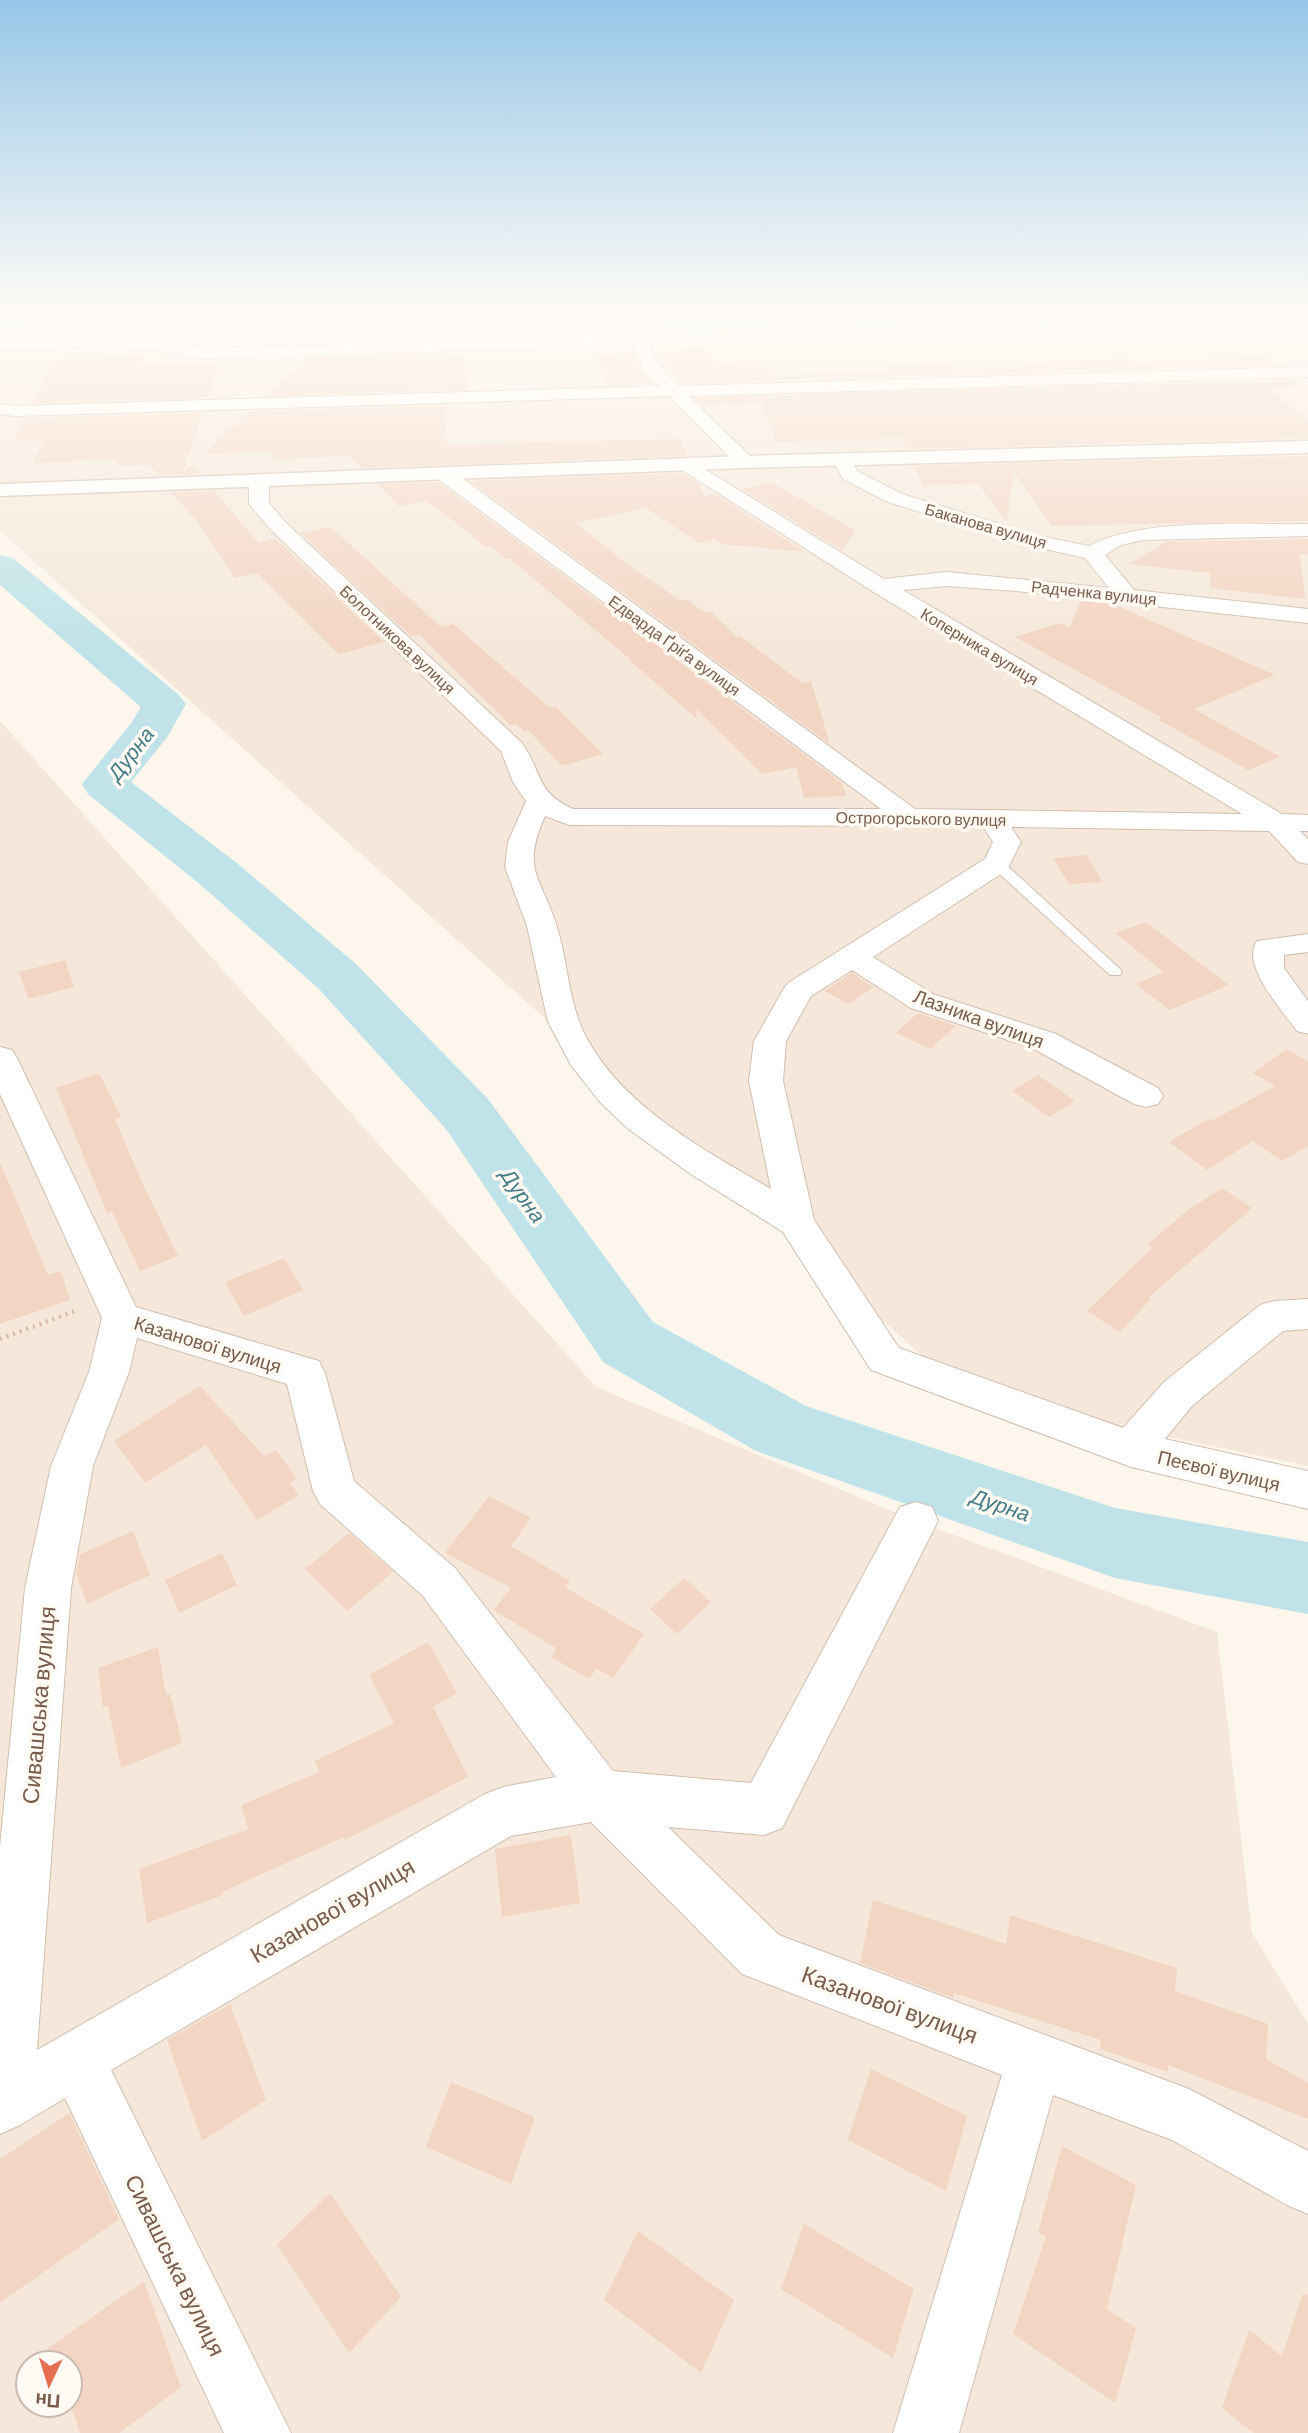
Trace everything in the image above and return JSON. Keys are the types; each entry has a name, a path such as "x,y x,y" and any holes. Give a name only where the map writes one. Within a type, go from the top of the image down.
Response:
{"street":[{"path":"706,423 745,462"},
{"path":"0,490 440,472 1308,447"},
{"name":"Баканова вулиця","path":"841,459 850,475 895,498 1030,540 1092,553"},
{"name":"Коперника вулиця","path":"686,466 880,586 1277,823"},
{"name":"Едварда Ґріґа вулиця","path":"440,472 909,817"},
{"name":"Болотникова вулиця","path":"259,480 259,504 278,526 513,748 524,780 539,802"},
{"path":"1127,596 1092,553 1114,541 1143,534 1308,530"},
{"name":"Радченка вулиця","path":"880,586 946,579 1308,616"},
{"path":"1276,613 1308,640"},
{"path":"539,802 525,831 519,866 542,926 557,996 575,1043 592,1071 624,1105 667,1140 796,1222"},
{"name":"Острогорського вулиця","path":"539,802 550,810 569,817 909,817 1308,823"},
{"path":"796,1222 766,1081 770,1041 799,990 997,863 1007,842 992,819"},
{"path":"1277,823 1308,856"},
{"path":"1308,943 1268,947 1269,968 1308,1024"},
{"name":"Лазника вулиця","path":"852,957 922,1001 1044,1041 1146,1096"},
{"name":"Казанової вулиця","path":"0,1058 117,1308 305,1373 335,1491 439,1582 600,1795 761,1955 1189,2118 1308,2184"},
{"name":"Пеєвої вулиця","path":"796,1222 885,1359 1131,1449 1308,1490"},
{"name":"Сивашська вулиця","path":"1,2099 48,1588 72,1466 109,1372 117,1308"},
{"path":"1131,1449 1178,1394 1274,1316 1308,1314"},
{"name":"Казанової вулиця","path":"76,2059 503,1812 600,1795 764,1810 916,1521"},
{"path":"926,2433 1035,2058"},
{"name":"Сивашська вулиця","path":"1,2099 76,2059 258,2433"}],"lane":[{"path":"997,863 1115,972"}],"path":[{"path":"0,1339 117,1308"}],"shaded area":[{"path":"0,423 1308,423 1308,1466 966,1395 0,531"},
{"path":"0,721 596,1387 916,1521 1217,1632 1252,1933 1308,2024 1308,2433 0,2433"}],"building":[{"path":"23,423 200,423 189,455 184,455 188,459 183,473 192,465 200,474 158,475 150,465 116,466 118,459 33,463 44,440 15,441"},
{"path":"238,423 445,423 446,444 680,439 687,456 362,468 350,456 273,460 274,452 204,454"},
{"path":"769,423 1308,423 1308,438 907,449 902,438 776,442"},
{"path":"1308,456 1308,521 1051,526 1013,471 1007,522 977,483 923,485 914,466"},
{"path":"682,473 699,484 705,497 715,494 805,552 721,544 715,539 699,543 646,508 576,523 623,561 681,601 687,599 705,613 711,612 736,637 740,636 802,683 811,681 830,744 470,481"},
{"path":"438,482 842,783 846,796 804,798 796,767 762,774 696,709 697,719 509,558 505,559 491,546 485,547 425,501 398,506 378,484"},
{"path":"771,482 855,530 842,550 742,489"},
{"path":"214,491 259,543 275,538 384,642 339,654 257,573 235,578 199,524 171,492"},
{"path":"331,527 441,627 453,624 550,708 556,707 603,754 565,765 560,764 528,730 524,731 516,724 510,725 419,634 411,636 300,533"},
{"path":"1308,539 1308,555 1300,554 1305,599 1211,588 1210,573 1129,564 1166,542"},
{"path":"1080,601 1113,604 1275,675 1194,709 1280,757 1248,770 1159,720 1161,717 1015,637 1061,623 1070,628"},
{"path":"1086,855 1103,882 1069,884 1053,858"},
{"path":"1146,922 1229,985 1170,1010 1136,984 1164,972 1115,933"},
{"path":"65,960 74,987 28,999 19,972"},
{"path":"852,973 873,987 849,1004 824,991"},
{"path":"918,1013 956,1026 930,1049 896,1033"},
{"path":"1287,1049 1308,1062 1308,1146 1282,1161 1253,1141 1207,1170 1169,1142 1208,1119 1211,1121 1275,1086 1253,1073"},
{"path":"99,1073 121,1117 115,1119 140,1178 178,1256 140,1271 112,1212 107,1214 56,1088"},
{"path":"1038,1075 1075,1101 1049,1117 1012,1091"},
{"path":"0,1162 48,1275 61,1271 70,1300 0,1324"},
{"path":"1222,1188 1252,1208 1149,1297 1151,1299 1120,1332 1087,1311 1153,1247 1148,1244 1187,1211"},
{"path":"284,1258 303,1290 244,1316 225,1282"},
{"path":"200,1386 264,1456 276,1450 297,1479 290,1483 299,1495 257,1520 206,1445 145,1483 114,1441"},
{"path":"489,1496 531,1518 511,1546 570,1581 565,1587 644,1634 613,1678 596,1669 589,1679 551,1657 557,1649 494,1610 511,1588 445,1553"},
{"path":"133,1531 150,1575 87,1604 76,1573 80,1554"},
{"path":"349,1533 393,1572 347,1611 305,1569"},
{"path":"222,1553 237,1585 179,1613 165,1580"},
{"path":"684,1578 711,1602 677,1634 650,1609"},
{"path":"428,1642 457,1693 433,1707 468,1777 345,1840 344,1837 222,1892 223,1895 147,1923 139,1869 248,1829 241,1805 319,1772 315,1761 394,1723 369,1675"},
{"path":"158,1647 166,1695 170,1694 182,1743 121,1768 108,1706 103,1707 98,1668"},
{"path":"571,1835 580,1903 502,1917 495,1849"},
{"path":"873,1900 1006,1944 1010,1915 1177,1968 1175,1991 1268,2024 1266,2059 1308,2083 1308,2119 1168,2065 1168,2072 1100,2049 1101,2040 954,1993 953,1998 860,1963"},
{"path":"230,2004 266,2100 202,2141 167,2040"},
{"path":"871,2069 967,2116 946,2191 848,2140"},
{"path":"451,2082 535,2117 511,2184 426,2147"},
{"path":"69,2113 119,2219 0,2303 0,2159"},
{"path":"1062,2146 1136,2185 1107,2309 1136,2328 1115,2403 1013,2334 1046,2237 1038,2232"},
{"path":"330,2193 401,2297 349,2353 277,2245"},
{"path":"804,2224 914,2289 893,2358 781,2289"},
{"path":"638,2231 734,2300 701,2373 604,2300"},
{"path":"144,2281 181,2387 119,2433 80,2433 75,2419 84,2419 84,2349 47,2349"},
{"path":"1303,2294 1308,2295 1308,2433 1254,2433 1222,2408 1249,2330 1282,2356"}],"waterway":[{"name":"Дурна","path":"0,566 164,704 152,727 105,784 220,875 337,976 467,1114 628,1342 782,1429 1115,1543 1308,1578"}]}
